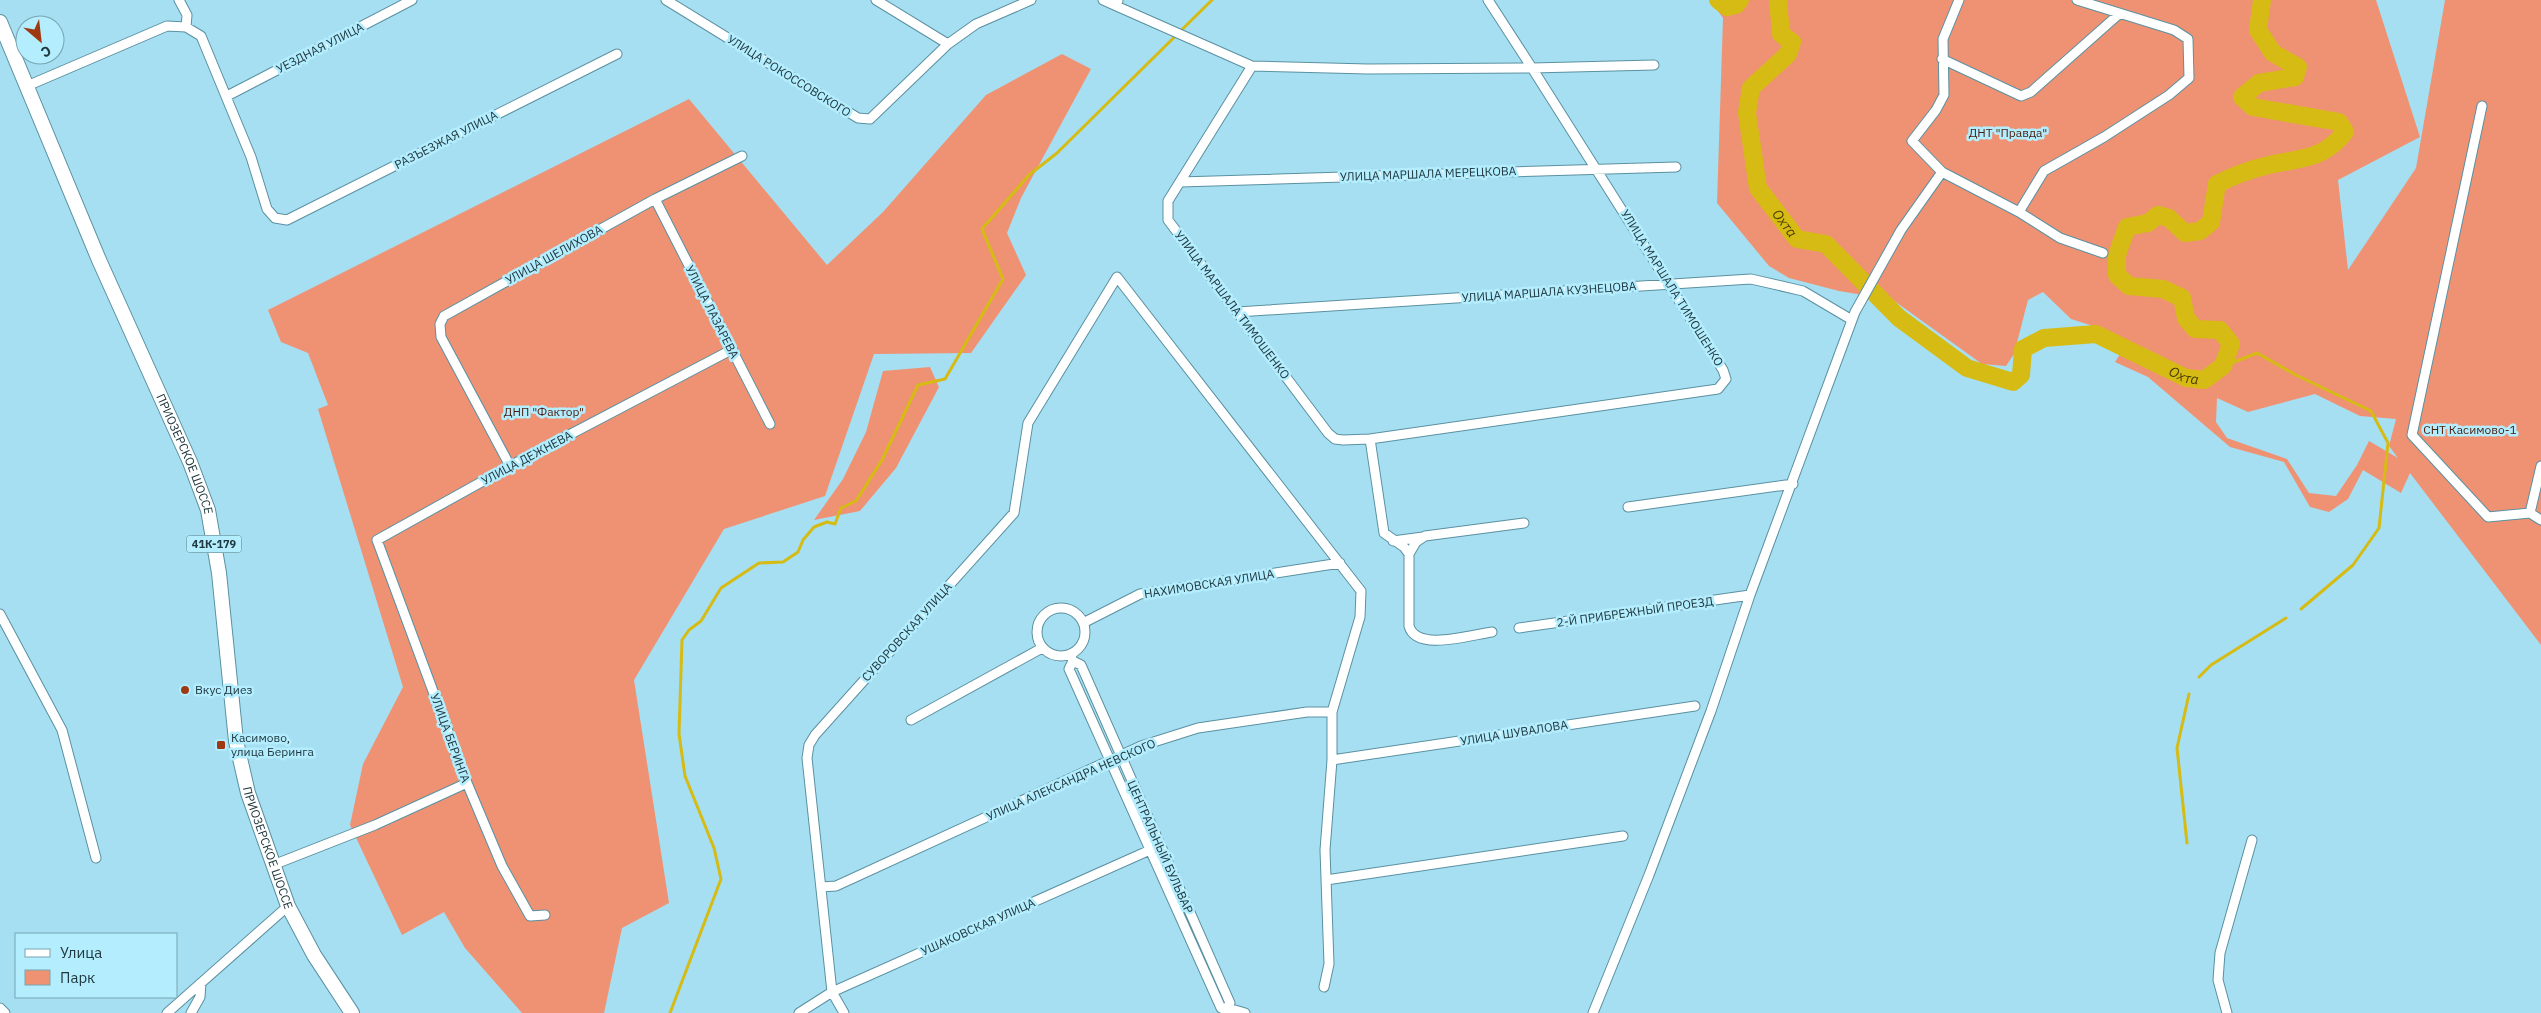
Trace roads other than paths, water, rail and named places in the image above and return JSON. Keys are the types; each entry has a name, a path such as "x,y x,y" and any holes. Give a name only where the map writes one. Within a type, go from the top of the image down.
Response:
{"main road":[{"name":"ПРИОЗЕРСКОЕ ШОССЕ","path":"0,22 99,260 190,462 208,510 219,573 236,741 248,794 288,906 314,955 352,1013"}],"street":[{"path":"179,0 187,15 186,27"},
{"name":"УЕЗДНАЯ УЛИЦА","path":"227,96 412,0"},
{"name":"УЛИЦА РОКОССОВСКОГО","path":"666,0 858,118 870,119 948,44 976,24 1031,0"},
{"path":"876,0 948,44"},
{"path":"1103,0 1116,2 1178,33 1252,66 1368,69 1654,65"},
{"name":"УЛИЦА МАРШАЛА ТИМОШЕНКО","path":"1252,66 1168,201 1168,220 1328,433 1335,438 1343,440 1370,439 1718,389 1726,379 1724,370 1488,0"},
{"path":"1959,0 1944,39 1942,59 1944,95 1936,110 1912,141 1942,172 2019,212 2060,238 2102,253"},
{"path":"2019,212 2044,171 2104,137 2169,95 2188,78 2188,39 2174,30 2077,0"},
{"path":"1942,59 2021,96 2031,92 2119,14"},
{"path":"27,86 167,26 186,27 201,36 227,96"},
{"name":"РАЗЪЕЗЖАЯ УЛИЦА","path":"227,96 251,157 267,209 275,218 287,220 617,54"},
{"path":"2482,106 2412,434 2488,516 2530,513 2541,520"},
{"name":"УЛИЦА ШЕЛИХОВА","path":"510,466 441,338 440,324 444,316 655,199 742,156"},
{"name":"УЛИЦА МАРШАЛА МЕРЕЦКОВА","path":"1180,182 1676,167"},
{"path":"1593,1013 1649,875 1711,711 1750,595 1793,484 1854,316 1901,230 1942,172"},
{"name":"УЛИЦА ЛАЗАРЕВА","path":"655,199 730,350 770,424"},
{"name":"СУВОРОВСКАЯ УЛИЦА","path":"844,1013 832,992 807,758 809,745 815,735 1014,513 1028,423 1117,276 1340,563"},
{"name":"УЛИЦА МАРШАЛА КУЗНЕЦОВА","path":"1237,312 1751,279 1803,291 1854,316"},
{"name":"УЛИЦА ДЕЖНЕВА","path":"377,540 510,466 730,350"},
{"path":"1370,439 1384,533 1392,541 1404,547 1409,554"},
{"path":"2530,513 2541,466"},
{"path":"1628,507 1793,484"},
{"path":"1392,541 1524,523"},
{"path":"1425,536 1416,542 1409,554 1408,592 1411,633 1418,639 1430,641 1492,632"},
{"name":"УЛИЦА БЕРИНГА","path":"377,540 466,783 502,866 530,916 545,915"},
{"path":"1324,987 1329,964 1325,850 1332,760 1332,712 1360,617 1361,591 1340,563"},
{"name":"НАХИМОВСКАЯ УЛИЦА","path":"1083,623 1140,594 1340,563"},
{"name":"2-Й ПРИБРЕЖНЫЙ ПРОЕЗД","path":"1519,628 1750,595"},
{"path":"1063,608 1075,613 1083,623 1085,632 1083,641 1071,657 1050,654 1042,648 1037,638 1037,627 1042,617 1051,610 1063,608"},
{"path":"0,614 62,730 96,858"},
{"path":"910,720 1042,648"},
{"name":"ЦЕНТРАЛЬНЫЙ БУЛЬВАР","path":"1071,657 1081,665 1121,758 1230,1003 1226,1011 1220,1008 1069,669 1071,657"},
{"name":"УЛИЦА ШУВАЛОВА","path":"1332,760 1695,706"},
{"name":"УЛИЦА АЛЕКСАНДРА НЕВСКОГО","path":"821,887 836,886 1121,758 1141,746 1198,728 1307,712 1332,712"},
{"path":"273,865 376,825 466,783"},
{"path":"1326,880 1623,836"},
{"path":"2227,1013 2218,980 2220,952 2252,840"},
{"name":"УШАКОВСКАЯ УЛИЦА","path":"799,1013 832,992 1159,846"},
{"path":"167,1013 288,906"},
{"path":"191,1013 200,997 200,983"},
{"path":"0,1008 5,1013"},
{"path":"1226,1011 1235,1010 1245,1013"}],"waterway":[{"path":"670,1013 721,879 714,848 685,776 679,734 682,640 689,630 701,621 721,588 759,563 783,562 798,552 803,540 814,527 827,522 835,524 841,508 856,501 882,460 918,385 945,379 1003,279 982,229 1029,175 1057,153 1212,0"},
{"name":"Охта","path":"1718,0 1727,7 1736,5 1740,0"},
{"name":"Охта","path":"1778,0 1781,34 1792,42 1788,54 1751,88 1747,113 1758,188 1797,239 1826,244 1899,318 1967,368 2013,382 2021,375 2023,349 2044,338 2096,334 2186,378 2204,380 2223,366 2231,344 2220,330 2195,329 2186,318 2182,298 2163,289 2129,286 2117,275 2117,255 2127,227 2148,223 2158,215 2169,218 2185,233 2200,231 2211,222 2217,184 2269,165 2320,153 2337,141 2345,132 2339,122 2253,107 2242,97 2259,83 2295,77 2298,67 2273,53 2258,30 2262,0"},
{"path":"2204,380 2234,362 2257,353 2296,375 2371,411 2388,443 2379,528 2353,565 2301,609"},
{"path":"2199,677 2211,665 2286,618"},
{"path":"2187,843 2177,748 2189,694"}],"place":[{"name":"Вкус Диез","path":"185,690"},
{"name":"Касимово, улица Беринга","path":"221,745"}],"park label":[{"name":"ДНТ \"Правда\"","path":"2008,133"},
{"name":"ДНП \"Фактор\"","path":"544,412"},
{"name":"СНТ Касимово-1","path":"2470,430"}]}
